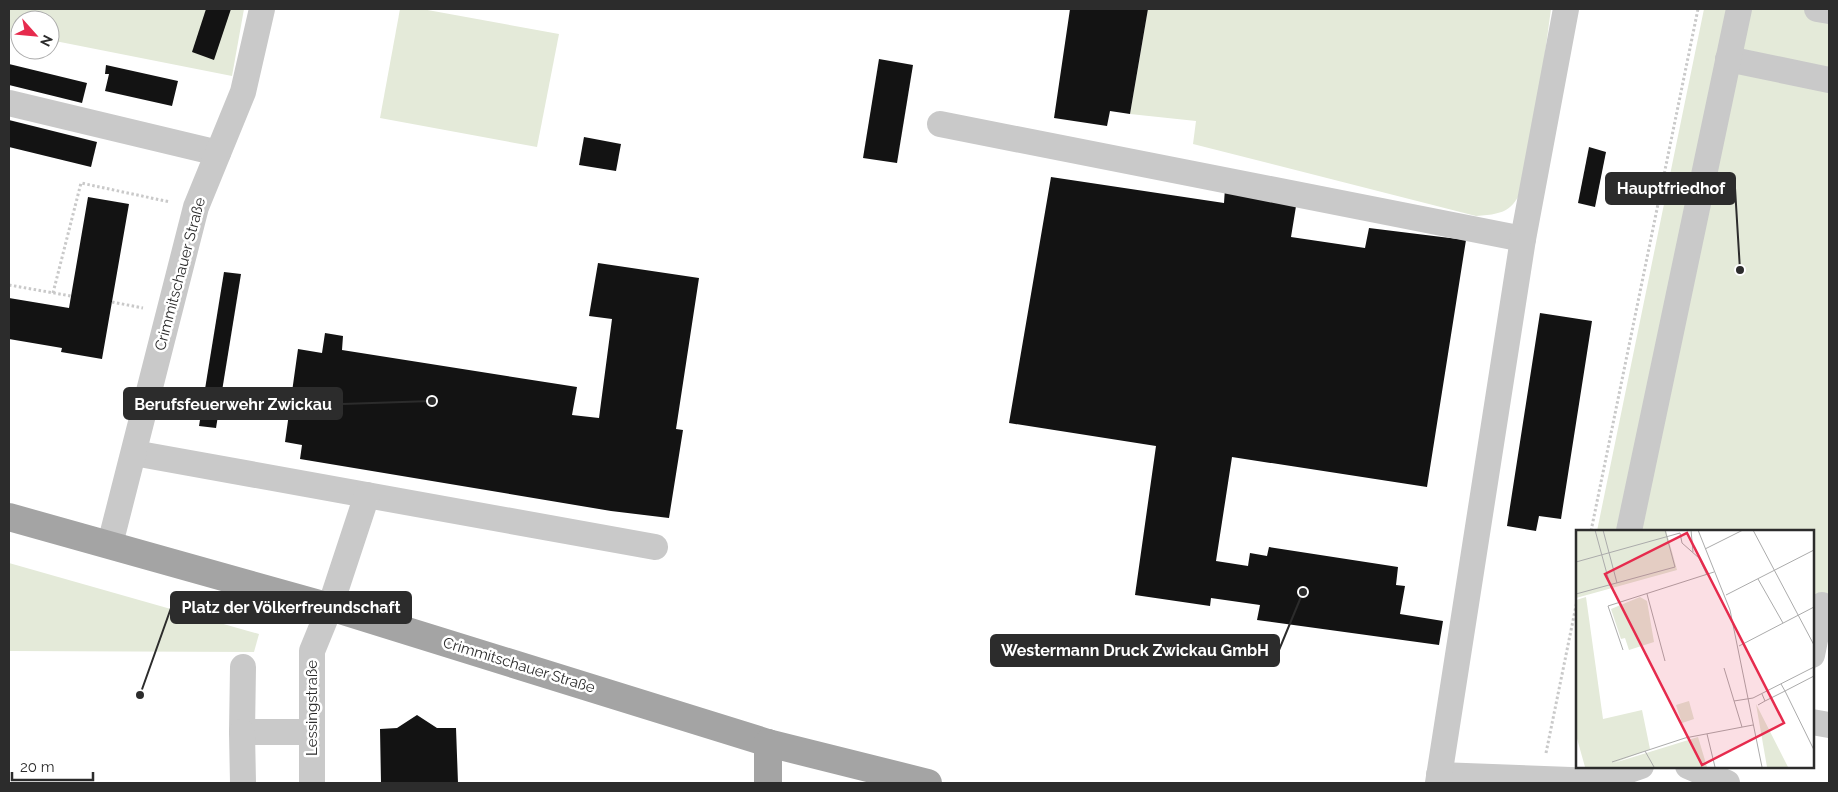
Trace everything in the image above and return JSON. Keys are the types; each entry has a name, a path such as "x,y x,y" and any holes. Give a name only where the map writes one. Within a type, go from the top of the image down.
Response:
{"main road":[{"name":"Crimmitschauer Straße","path":"9,517 330,607 768,743 928,783"},
{"path":"768,743 768,783"}],"street":[{"name":"Crimmitschauer Straße","path":"110,544 196,207 243,92 262,9"},
{"path":"1566,9 1523,240 1438,779 1540,779 1598,782 1639,767"},
{"path":"1629,530 1738,9"},
{"path":"1817,9 1829,11"},
{"path":"1728,59 1829,80"},
{"path":"9,103 218,153"},
{"path":"940,124 1523,240"},
{"path":"134,453 655,547"},
{"name":"Lessingstraße","path":"312,783 312,650 330,607 367,495"},
{"path":"1813,649 1821,605"},
{"path":"243,667 243,783"},
{"path":"1813,722 1829,725"},
{"path":"242,732 311,732"},
{"path":"1690,767 1727,783"}],"path":[{"path":"1591,530 1698,9"},
{"path":"53,292 81,183 196,207"},
{"path":"9,285 71,296"},
{"path":"1540,779 1576,605"}],"green space":[{"path":"9,9 244,9 232,76 60,42 60,10 10,10 9,32"},
{"path":"400,9 422,9 559,34 537,147 380,118"},
{"path":"1148,9 1551,9 1528,178 1510,207 1497,213 1476,216 1193,144 1196,121 1130,114"},
{"path":"1704,9 1829,9 1829,620 1813,616 1813,530 1597,530"},
{"path":"9,563 259,634 254,652 9,651"}],"building":[{"path":"206,9 231,9 214,60 192,52"},
{"path":"1070,9 1148,9 1130,114 1110,111 1107,126 1054,118"},
{"path":"879,59 913,65 897,163 863,158"},
{"path":"9,64 87,83 82,103 9,85"},
{"path":"106,65 178,81 172,106 105,91 109,74 105,74"},
{"path":"9,120 97,142 91,167 9,147"},
{"path":"584,137 621,144 616,171 579,165"},
{"path":"1589,147 1606,152 1595,207 1578,203"},
{"path":"1051,177 1224,203 1225,188 1297,200 1291,237 1365,248 1369,228 1466,240 1427,487 1232,457 1216,561 1248,566 1250,553 1267,556 1269,547 1398,567 1396,585 1405,586 1400,614 1443,621 1439,645 1257,620 1260,605 1211,598 1210,606 1135,595 1156,446 1009,423"},
{"path":"88,197 129,204 102,359 61,352 62,348 9,339 9,298 69,308"},
{"path":"598,263 699,278 676,429 683,430 669,518 611,511 300,459 302,445 285,442 298,349 322,353 325,333 343,336 342,350 577,387 572,415 599,418 612,319 589,316"},
{"path":"224,272 241,274 216,428 199,426"},
{"path":"1540,313 1592,321 1561,519 1539,516 1536,531 1507,526"},
{"path":"417,715 437,728 456,728 458,783 381,783 380,729 397,728"}],"place":[{"name":"Hauptfriedhof","path":"1740,270"},
{"name":"Berufsfeuerwehr Zwickau","path":"432,401"},
{"name":"Westermann Druck Zwickau GmbH","path":"1303,592"},
{"name":"Platz der Völkerfreundschaft","path":"140,695"}]}
